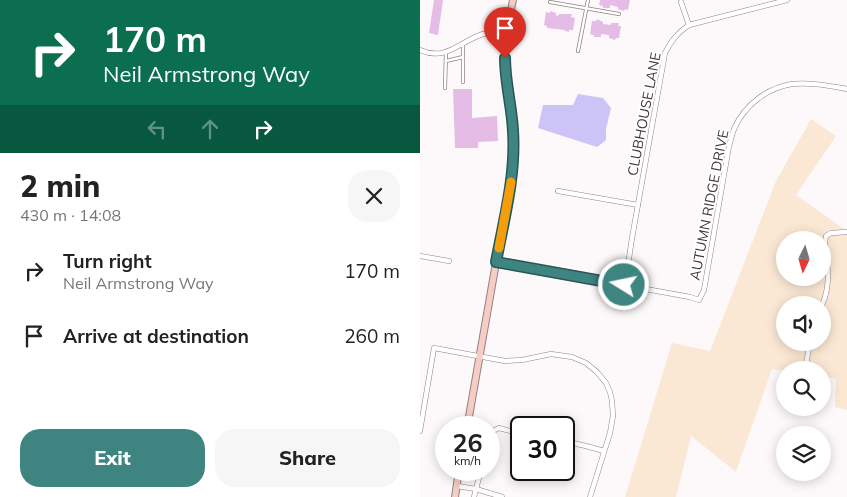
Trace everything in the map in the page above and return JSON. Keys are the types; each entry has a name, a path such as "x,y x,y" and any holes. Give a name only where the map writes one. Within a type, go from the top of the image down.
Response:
{"main road":[{"path":"469,416 511,177 514,150 505,72 507,34 513,0"},
{"path":"455,497 458,481"}],"street":[{"name":"CLUBHOUSE LANE","path":"624,285 665,53 671,40 689,25 787,0"},
{"path":"681,2 689,25"},
{"path":"420,50 429,53 446,52 484,34 507,34"},
{"name":"AUTUMN RIDGE DRIVE","path":"496,262 699,300 704,290 729,146 734,129 741,116 750,104 762,95 792,84 847,89"},
{"path":"558,191 638,205"},
{"path":"825,296 828,275 824,243 826,236 831,233 847,232"},
{"path":"420,256 448,261"},
{"path":"420,431 434,348 505,361 533,359 551,354 572,357 586,363 606,383 613,408 612,424 590,497"},
{"path":"575,444 604,451"},
{"path":"474,497 478,481"},
{"path":"457,486 476,489 502,497"}],"lane":[{"path":"578,50 588,0"},
{"path":"550,2 619,14"},
{"path":"463,44 463,82"},
{"path":"445,88 446,52"},
{"path":"446,60 463,57"}],"shaded area":[{"path":"578,94 603,98 611,108 606,129 606,140 597,147 538,128 543,105 573,105"},
{"path":"811,119 836,136 796,195 847,231 847,410 835,407 836,379 831,378 831,361 776,361 776,370 772,369 736,472 691,436 676,497 625,497 672,343 710,351 776,181"}],"building":[{"path":"434,0 443,0 438,35 429,33"},
{"path":"600,0 630,0 628,10 625,9 624,11 610,5 610,8 603,8 603,6 599,5"},
{"path":"550,11 558,16 559,14 572,14 571,17 575,18 573,30 569,30 569,32 547,28 544,25 546,12 550,13"},
{"path":"597,19 603,22 603,24 619,23 618,26 621,26 619,38 615,40 609,38 609,35 601,34 601,37 594,37 594,35 590,34 592,21"},
{"path":"453,89 472,89 472,118 497,116 498,141 478,142 478,148 455,148"}],"slow traffic":[{"path":"499,248 511,182"}],"route":[{"path":"505,58 514,150 496,262 624,285"}]}
